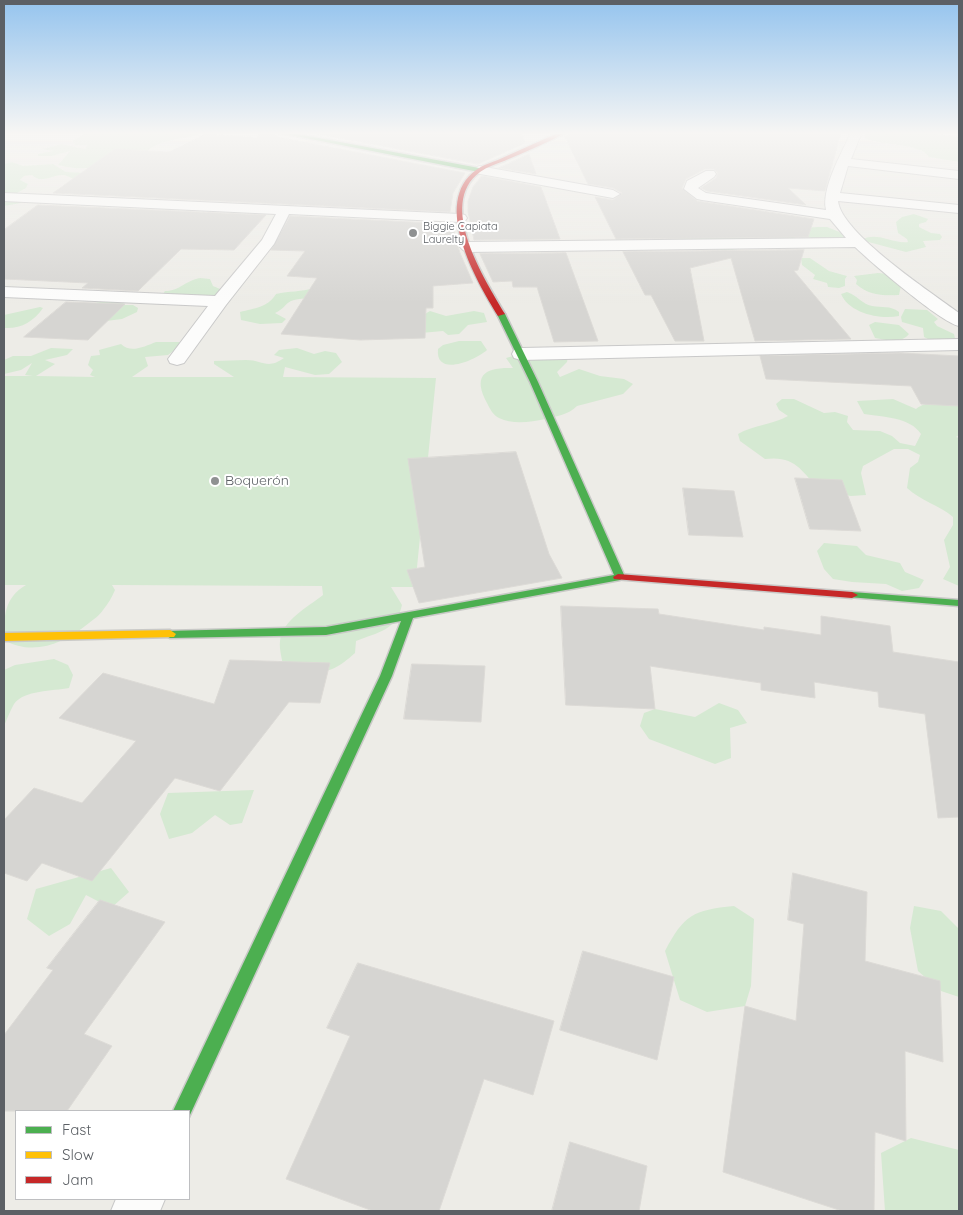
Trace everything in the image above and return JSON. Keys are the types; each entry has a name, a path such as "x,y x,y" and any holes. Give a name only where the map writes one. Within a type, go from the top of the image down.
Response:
{"street":[{"path":"462,189 460,218 468,247 521,354 620,577"},
{"path":"583,189 613,194"},
{"path":"691,189 702,196 734,202 835,215"},
{"path":"835,189 832,196 832,208 838,221 859,242 898,275 959,321"},
{"path":"832,196 959,209"},
{"path":"4,197 460,218"},
{"path":"178,360 220,301 269,241 285,209"},
{"path":"468,247 859,242"},
{"path":"4,292 220,301"},
{"path":"521,354 959,344"},
{"path":"4,637 326,631 620,577 959,603"},
{"path":"182,1110 386,676 408,616"}],"green space":[{"path":"4,189 25,189 17,193 29,195 29,198 21,203 4,206"},
{"path":"914,214 928,219 926,222 919,224 919,227 931,233 940,234 942,237 940,240 923,241 926,247 906,252 861,240 879,237 908,242 907,239 898,233 896,222 902,217"},
{"path":"827,227 847,235 845,238 829,240 818,240 803,235 791,239 756,238 749,245 740,249 728,250 702,247 662,237"},
{"path":"801,258 810,258 829,271 847,276 845,286 839,288 828,287 827,283 813,279 815,275 802,265"},
{"path":"878,273 888,274 902,281 899,295 876,294 856,284 857,280 854,276"},
{"path":"200,278 210,279 213,286 225,291 220,299 162,295 165,291 170,291"},
{"path":"314,288 327,299 291,301 275,313 286,319 282,323 260,324 241,320 240,312 265,305 276,294"},
{"path":"847,292 868,305 896,310 899,312 899,316 883,317 866,314 845,301 841,294"},
{"path":"116,299 124,301 123,305 133,305 138,308 137,312 122,319 98,322 84,305"},
{"path":"40,307 43,308 26,324 4,328 4,315"},
{"path":"905,309 927,310 938,319 934,322 937,326 954,334 956,343 932,341 924,337 923,328 902,322 901,317"},
{"path":"430,311 446,316 474,311 484,313 487,322 468,325 459,334 448,335 443,331 421,333 418,318"},
{"path":"875,322 899,325 909,334 898,340 875,338 869,325"},
{"path":"459,341 481,341 487,350 466,362 449,365 443,363 439,358 438,349 443,345"},
{"name":"Boquerón","path":"156,342 179,342 180,346 168,355 145,357 148,366 132,377 234,377 214,364 214,361 252,360 269,364 284,358 274,355 279,350 297,348 314,354 325,351 336,353 342,362 329,374 315,375 285,367 283,377 436,378 415,587 391,587 402,605 395,620 379,633 356,641 355,653 337,667 322,672 283,666 280,647 282,633 291,620 323,595 322,586 112,585 115,590 102,612 79,630 59,642 37,647 26,647 4,640 5,615 9,602 26,585 4,585 4,376 33,376 25,375 32,363 21,370 4,374 4,360 13,356 31,356 51,348 73,349 67,355 45,360 55,364 36,376 95,377 90,375 93,370 88,365 91,356 100,355 99,350 121,344 134,349"},
{"path":"531,351 568,357 567,362 557,372 560,377 579,369 600,376 624,379 633,384 623,394 577,406 558,416 522,422 510,422 499,418 493,414 487,403 481,386 481,379 489,371 513,368 506,358"},
{"path":"782,399 794,399 824,413 835,412 848,416 847,422 853,430 880,431 892,436 900,443 915,446 921,434 916,428 896,419 864,414 857,401 893,399 916,409 926,404 937,403 959,406 959,435 956,437 959,438 959,586 943,579 950,567 944,540 953,525 953,517 907,488 910,468 918,462 920,455 908,449 894,449 863,466 861,473 866,495 851,496 820,491 803,471 791,462 775,458 765,459 740,441 738,434 788,416 779,410 776,404"},
{"path":"824,543 857,546 866,555 900,563 905,572 924,580 919,588 902,591 886,584 833,579 824,569 817,551"},
{"path":"54,659 68,665 73,675 69,688 32,694 19,699 14,704 4,726 4,670 15,665"},
{"path":"719,703 738,710 747,723 730,728 731,758 715,764 649,739 640,726 644,713 655,709 695,717"},
{"path":"254,790 242,823 230,825 215,815 192,833 169,839 160,814 168,793"},
{"path":"111,868 129,892 111,908 86,895 70,924 49,936 27,919 36,889"},
{"path":"734,906 754,919 751,986 745,1006 707,1012 680,1000 665,951 678,929 691,916 709,910"},
{"path":"914,906 941,911 959,929 959,997 941,991 918,971 910,928"},
{"path":"911,1138 959,1150 959,1211 885,1211 881,1153"}],"building":[{"path":"59,189 456,189 453,193 450,212 53,193"},
{"path":"472,189 542,189 560,239 474,240 468,212 468,201"},
{"path":"614,189 683,189 697,201 814,219 808,237 616,239 595,197 613,200 622,193"},
{"path":"702,189 789,189 806,205 707,191"},
{"path":"797,189 826,189 825,191"},
{"path":"38,205 266,215 234,250 181,249 138,291 82,288 88,283 4,279 4,230"},
{"path":"290,216 452,224 460,253 473,283 433,286 433,308 426,308 425,338 360,340 281,334 317,278 287,276 305,251 271,250"},
{"path":"804,250 798,270 794,271 851,339 755,341 731,258 690,268 704,341 675,341 651,295 645,295 623,252"},
{"path":"566,253 598,341 554,342 537,287 513,287 512,281 493,282 480,254"},
{"path":"66,302 125,304 88,340 24,337"},
{"path":"901,353 959,356 959,406 921,404 911,386 766,379 760,356"},
{"path":"516,452 549,554 562,578 419,603 407,570 425,567 408,459"},
{"path":"795,478 842,480 861,531 810,529"},
{"path":"683,488 734,491 743,537 689,535"},
{"path":"561,606 658,609 659,614 764,630 764,627 821,635 821,616 890,626 893,652 959,662 959,817 938,818 925,714 879,707 878,692 814,682 815,698 761,690 761,683 650,666 655,709 566,705"},
{"path":"230,660 330,663 320,703 289,702 220,791 175,778 92,881 42,863 27,881 4,873 4,820 34,788 82,803 136,741 59,718 103,673 214,704"},
{"path":"412,664 485,666 481,722 404,719"},
{"path":"793,873 867,892 865,961 940,981 943,1062 905,1051 906,1141 875,1132 874,1211 842,1211 723,1172 745,1006 796,1021 804,924 788,920"},
{"path":"100,900 165,922 84,1034 112,1046 68,1110 4,1111 4,1035 53,970 47,968"},
{"path":"583,951 674,977 657,1060 560,1030"},
{"path":"358,963 554,1021 533,1095 484,1079 439,1211 373,1211 286,1179 350,1036 327,1028"},
{"path":"570,1142 647,1166 639,1211 552,1211"}],"traffic: fast":[{"path":"501,314 534,382 620,577"},
{"path":"170,634 326,631 618,577"},
{"path":"852,595 959,603"},
{"path":"182,1110 386,676 408,617"}],"traffic: slow":[{"path":"4,637 170,634"}],"traffic: jam":[{"path":"464,189 460,198 459,212 461,227 479,274 501,314"},
{"path":"618,577 852,595"}],"place":[{"name":"Biggie Capiata Laurelty","path":"413,233"},
{"name":"Boquerón","path":"215,481"}]}
